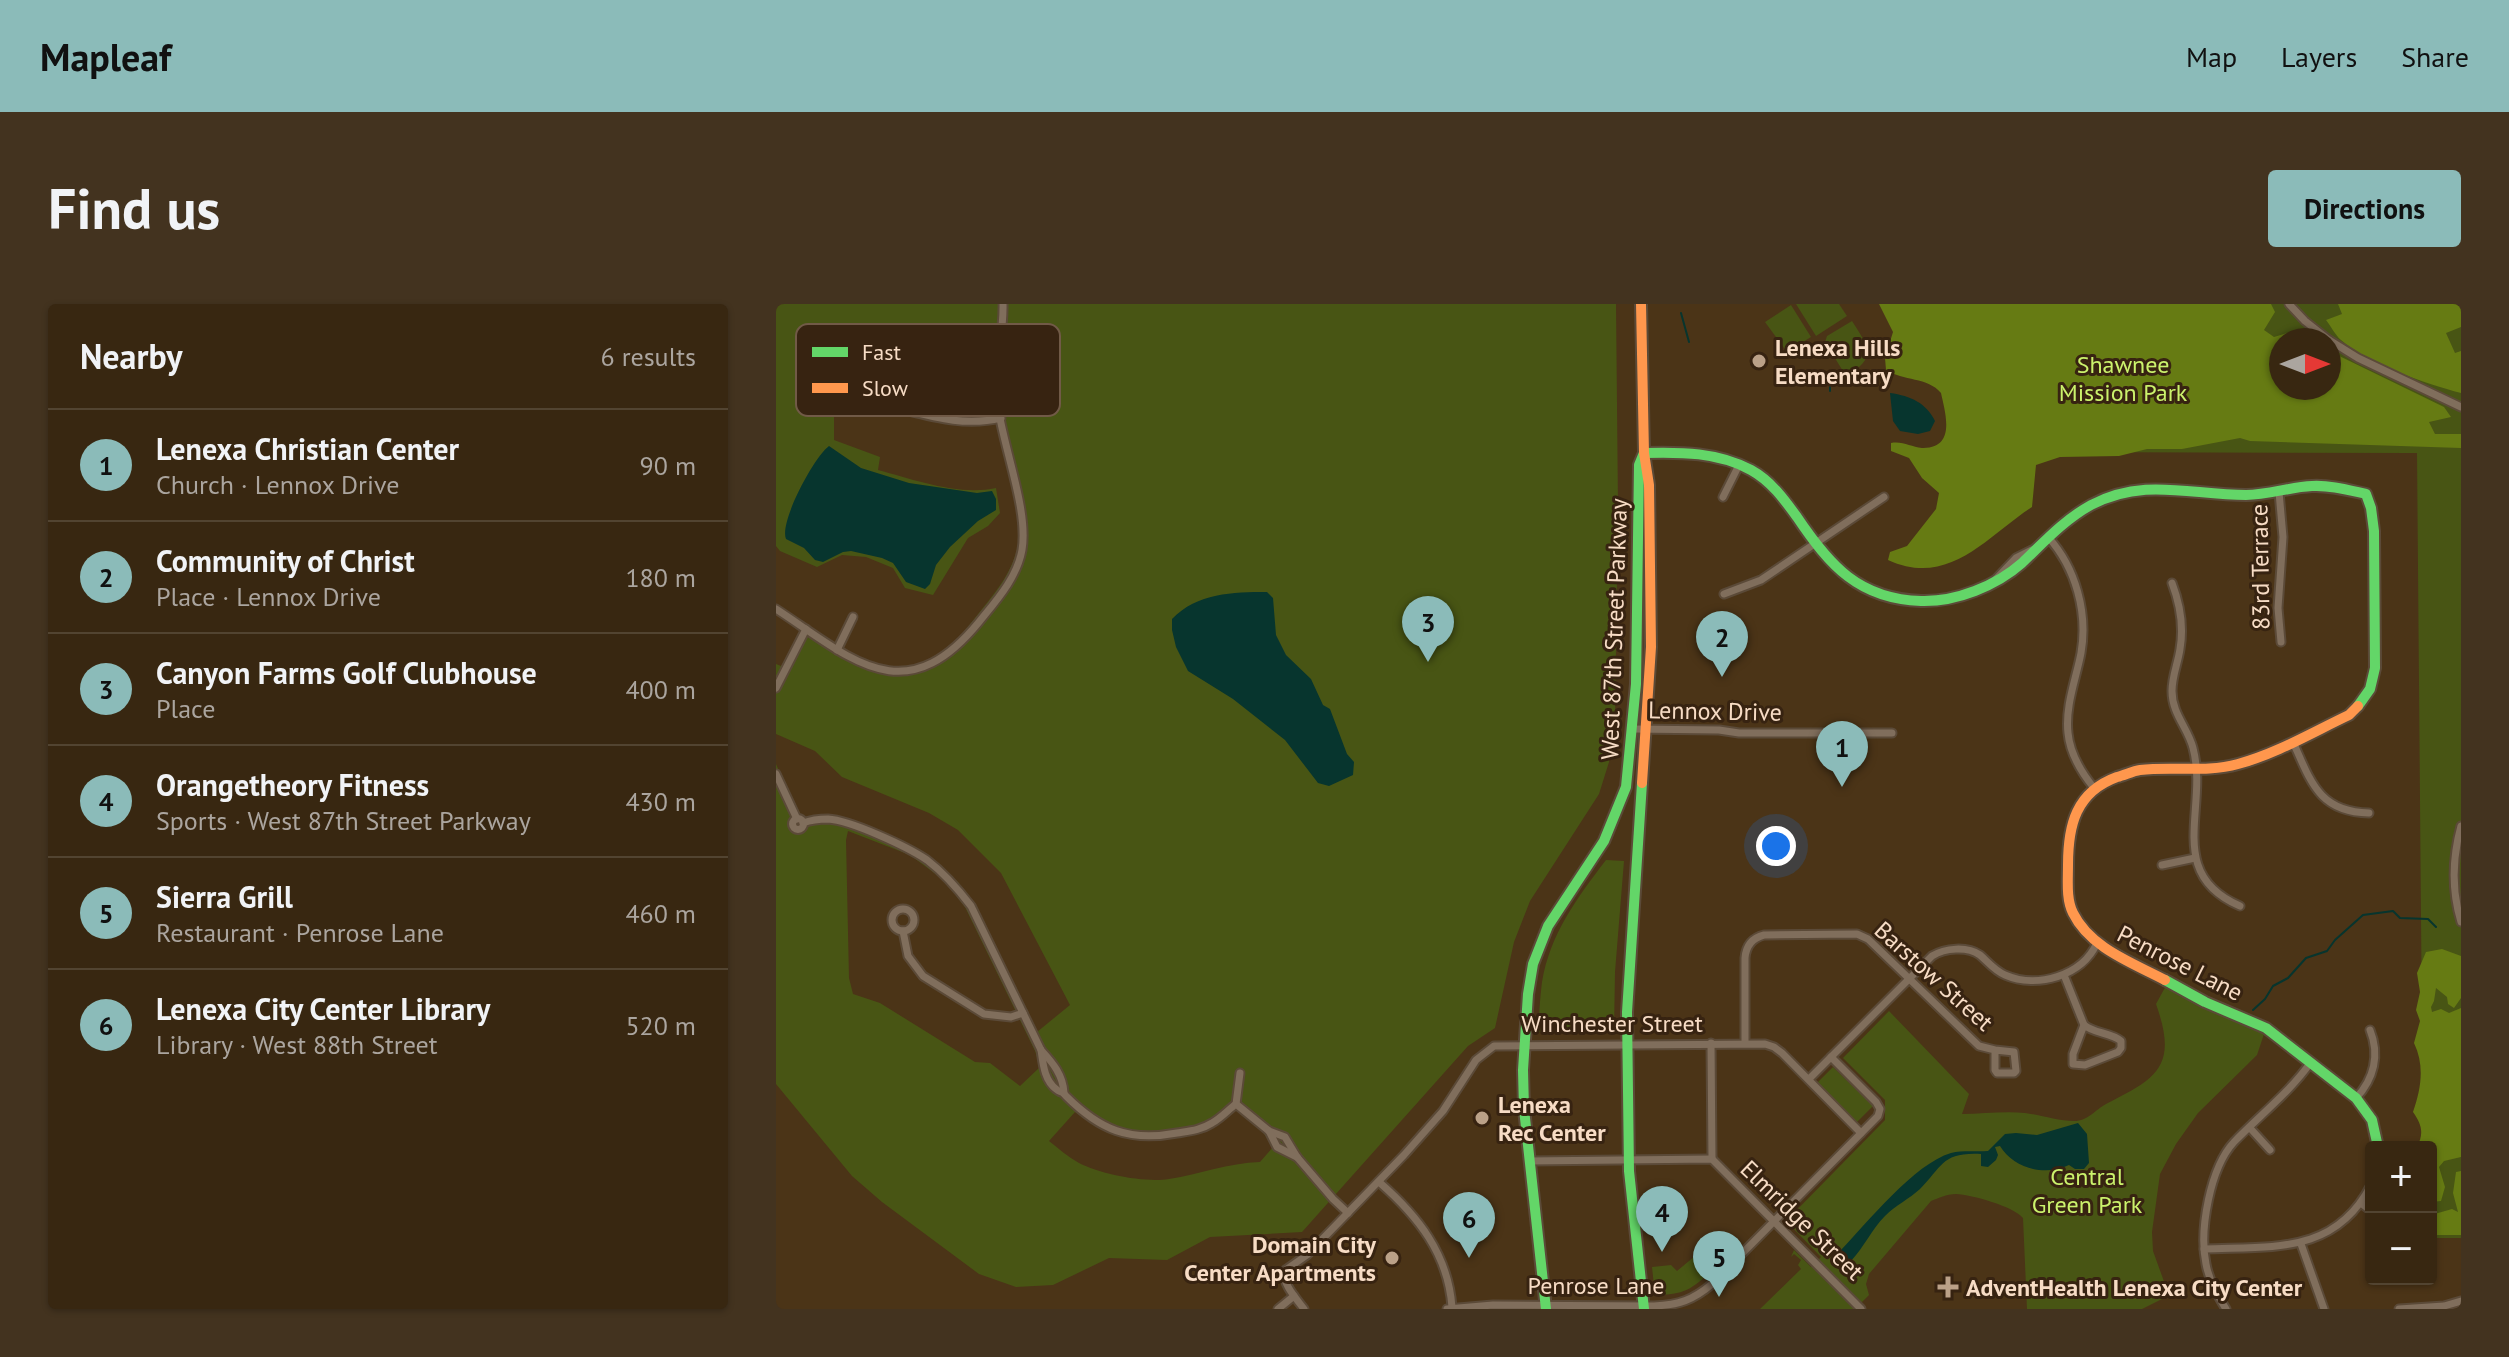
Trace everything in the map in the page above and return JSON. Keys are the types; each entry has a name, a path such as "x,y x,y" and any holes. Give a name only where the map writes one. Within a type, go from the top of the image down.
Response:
{"main road":[{"name":"West 87th Street Parkway","path":"1641,304 1644,453 1649,485 1651,632 1627,1044 1629,1160 1644,1308"},
{"name":"West 87th Street Parkway","path":"1546,1307 1524,1109 1528,994 1540,942 1561,903 1604,841 1626,787 1633,729 1638,611 1639,465 1644,453"},
{"path":"1644,453 1700,453 1739,465 1761,477 1781,496 1827,560 1854,583 1896,598 1930,601 1953,598 1983,587 2018,567 2048,537 2091,505 2135,490 2174,487 2242,495 2326,486 2366,494 2374,531 2373,679 2364,699 2353,712 2293,742 2236,765 2126,773 2094,788"},
{"name":"Penrose Lane","path":"2094,788 2079,807 2070,831 2068,890 2077,920 2097,943 2205,1002 2266,1028 2367,1109 2377,1141"}],"street":[{"path":"1001,324 1003,304"},
{"path":"2289,304 2314,328"},
{"path":"2341,347 2461,407"},
{"path":"776,609 855,662 871,668 888,671 922,667 959,646 1007,586 1022,549 1023,526 1001,418 961,423 931,416"},
{"path":"1723,497 1739,465"},
{"name":"83rd Terrace","path":"2279,492 2283,537 2278,608 2281,642"},
{"path":"1724,594 1761,580 1884,497"},
{"path":"2048,537 2064,557 2080,601 2081,651 2069,705 2068,732 2074,757 2094,788"},
{"path":"2172,583 2179,602 2182,625 2172,681 2173,702 2193,747 2195,858 2202,876 2214,892 2240,906"},
{"path":"837,650 853,617"},
{"path":"776,688 806,629"},
{"name":"Lennox Drive","path":"1633,729 1892,733"},
{"path":"2293,742 2322,797 2340,809 2369,813"},
{"path":"776,774 800,821 830,819 847,823 908,849 937,868 957,887 971,906 1041,1050 1054,1064 1064,1085 1064,1093 1100,1125 1144,1137 1205,1127 1236,1104 1240,1073"},
{"path":"2461,826 2455,850 2453,882 2461,922"},
{"path":"2162,865 2195,858"},
{"path":"903,931 908,956 923,976 984,1014 1011,1017 1023,1013"},
{"name":"Barstow Street","path":"1745,1042 1745,952 1752,940 1764,935 1864,935 1973,1041 1995,1050"},
{"path":"1809,1079 1938,952 1975,952 1998,971 2015,978 2046,978 2064,975 2082,964 2097,943"},
{"path":"2064,975 2084,1025 2101,1034 2117,1037 2121,1048 2085,1065 2073,1064 2073,1054 2084,1025"},
{"path":"2356,1098 2372,1074 2375,1048 2370,1030"},
{"name":"Winchester Street","path":"1294,1296 1284,1278 1284,1271 1301,1261 1379,1182 1443,1111 1467,1072 1484,1052 1494,1046 1745,1042 1774,1047 1861,1133"},
{"path":"1711,1043 1712,1159"},
{"name":"Penrose Lane","path":"1450,1308 1644,1308 1677,1305 1694,1298 1712,1284 1878,1116 1878,1105 1831,1057"},
{"path":"2226,1309 2209,1276 2204,1249 2215,1174 2233,1143 2272,1107 2311,1062"},
{"path":"1236,1104 1269,1131 1285,1137 1297,1157 1348,1213"},
{"path":"2250,1128 2270,1150"},
{"name":"Elmridge Street","path":"1529,1161 1712,1159 1859,1306"},
{"path":"1379,1182 1420,1223 1436,1248 1450,1285 1450,1308"},
{"path":"2204,1249 2301,1244 2329,1232 2350,1217 2365,1196"},
{"path":"2361,1203 2365,1206"},
{"path":"2301,1244 2324,1309"},
{"path":"1278,1309 1294,1296 1304,1309"},
{"path":"2399,1309 2444,1306 2461,1301"}],"green space":[{"path":"776,304 1616,304 1618,505 1615,722 1609,762 1599,794 1530,901 1514,942 1495,1028 1468,1046 1302,1232 1210,1237 1167,1260 1109,1258 1053,1285 1016,1287 979,1274 882,1202 852,1176 776,1084 776,764 798,815 804,818 832,815 865,826 927,855 959,883 982,921 1037,1032 1070,1005 1001,873 958,830 929,813 842,777 815,751 776,734 776,664 781,666 810,627 860,660 881,665 914,665 941,653 954,642 997,590 1017,551 1020,527 997,416 1060,416 1060,324 796,324 796,416 834,416 834,440 880,457 878,470 952,488 996,488 1000,513 988,526 968,538 933,595 905,588 893,568 866,557 842,555 817,567 780,551 776,546","holes":["848,831 910,855 945,881 965,907 1035,1051 1040,1067 1020,1086 990,1063 975,1062 880,1003 853,994 849,978","1233,1110 1240,1112 1261,1130 1273,1147 1260,1162 1169,1179 1136,1179 1110,1174 1079,1163 1049,1141 1075,1112 1108,1131 1144,1139 1185,1136 1203,1131"]},
{"path":"1796,304 1839,304 1847,316 1816,336"},
{"path":"1879,304 2271,304 2275,312 2264,330 2269,334 2269,400 2341,400 2341,357 2444,407 2451,417 2429,422 2435,434 2461,434 2461,448 2250,441 2240,438 2182,449 2147,449 2119,456 2060,457 2036,465 2032,507 1982,544 1948,563 1930,568 1910,567 1888,560 1890,552 1907,546 1936,509 1939,493 1922,478 1909,458 1891,451 1891,443 1933,447 1944,436 1946,419 1941,393 1936,388 1886,370 1885,358 1893,332"},
{"name":"Shawnee Mission Park","path":"2027,304 2461,304 2461,1238 2437,1238 2437,1141 2423,1141 2417,453 2028,452"},
{"path":"2338,304 2461,304 2461,327 2446,333 2455,353 2461,351 2461,393 2398,372 2352,349 2341,340 2341,328 2332,328 2326,320 2342,314"},
{"path":"1791,305 1811,337 1787,352 1765,322"},
{"path":"1852,321 1863,338 1867,352 1863,363 1846,376 1825,342 1827,336"},
{"path":"1606,860 1624,861 1615,972 1614,1032 1538,1032 1542,982 1551,948 1575,903"},
{"path":"2442,949 2461,956 2461,998 2454,1008 2436,988 2431,1007 2432,1012 2441,1009 2449,1013 2461,1008 2461,1157 2444,1161 2439,1167 2445,1187 2441,1201 2437,1201 2437,1141 2419,1141 2421,1129 2413,1112 2421,1078 2420,1060 2414,1043 2420,1021 2416,1010 2420,992 2417,973 2426,952"},
{"name":"Central Green Park","path":"2168,982 2266,1028 2257,1055 2198,1113 2160,1174 2152,1232 2153,1251 2166,1287 2164,1298 2142,1309 2027,1309 2023,1218 2002,1205 1956,1194 1931,1201 1869,1274 1866,1284 1869,1295 1855,1309 1760,1309 1801,1269 1798,1265 1801,1260 1794,1254 1791,1257 1794,1250 1811,1267 1821,1257 1786,1221 1885,1120 1885,1100 1843,1058 1889,1011 1969,1094 1962,1114 2017,1112 2079,1121 2139,1086 2159,1068 2165,1042 2156,1004"},
{"path":"1833,1067 1873,1106 1857,1122 1817,1083"},
{"path":"2461,1171 2461,1235 2437,1235 2437,1213 2452,1209 2458,1212 2453,1193 2456,1172"},
{"path":"1695,1256 1713,1269 1687,1290 1655,1295 1652,1267 1671,1265 1677,1271"}],"water":[{"path":"1890,393 1911,398 1927,409 1935,421 1930,431 1918,434 1900,431 1893,421"},
{"path":"829,446 861,468 909,483 977,493 992,491 996,510 978,521 950,547 936,565 930,584 925,589 906,582 893,563 882,558 851,551 823,562 815,560 804,548 786,539 785,531 799,490"},
{"path":"1267,592 1273,598 1276,635 1286,655 1311,679 1323,705 1330,709 1347,754 1354,762 1353,775 1329,786 1318,783 1285,740 1233,699 1188,671 1176,647 1172,619 1182,610 1216,596"},
{"path":"2078,1123 2087,1134 2089,1163 2084,1169 2069,1165 2050,1170 2030,1168 2013,1160 2000,1146 1995,1147 1998,1155 1988,1167 1981,1166 1981,1154 1958,1155 1944,1162 1920,1189 1885,1216 1851,1261 1846,1257 1840,1262 1844,1255 1841,1250 1878,1210 1907,1181 1937,1159 1956,1152 1988,1151 2005,1134 2037,1135"}],"waterway":[{"path":"1681,313 1689,342"},
{"path":"2253,1010 2273,986 2288,978 2306,958 2327,951 2363,915 2393,911 2400,918 2428,919 2436,927"}],"traffic: fast":[{"path":"1644,453 1712,456 1751,470 1777,491 1822,551 1848,577 1880,594 1921,601 1948,599 2000,579 2081,511 2130,492 2167,490 2246,495 2319,486 2366,494 2374,531 2375,668 2370,689 2358,706"},
{"path":"1546,1309 1524,1109 1528,994 1533,964 1548,926 1604,841 1626,787 1636,684 1639,465 1644,453"},
{"path":"1642,783 1627,1012 1629,1171 1644,1309"},
{"path":"2165,980 2205,1002 2266,1028 2356,1098 2372,1120 2377,1141"}],"traffic: slow":[{"path":"1641,304 1644,453 1649,485 1651,647 1642,783"},
{"path":"2165,980 2101,945 2073,913 2068,890 2068,850 2073,824 2083,801 2103,783 2137,771 2226,767 2252,760 2349,715 2358,706"}],"place":[{"name":"Lenexa Hills Elementary","path":"1759,361"},
{"name":"Canyon Farms Golf Clubhouse","path":"1428,662"},
{"name":"Community of Christ","path":"1722,677"},
{"name":"Lenexa Christian Center","path":"1842,787"},
{"name":"Lenexa Rec Center","path":"1482,1118"},
{"name":"Orangetheory Fitness","path":"1662,1252"},
{"name":"Domain City Center Apartments","path":"1392,1258"},
{"name":"Lenexa City Center Library","path":"1469,1258"},
{"name":"AdventHealth Lenexa City Center","path":"1948,1287"},
{"name":"Sierra Grill","path":"1719,1297"}]}
